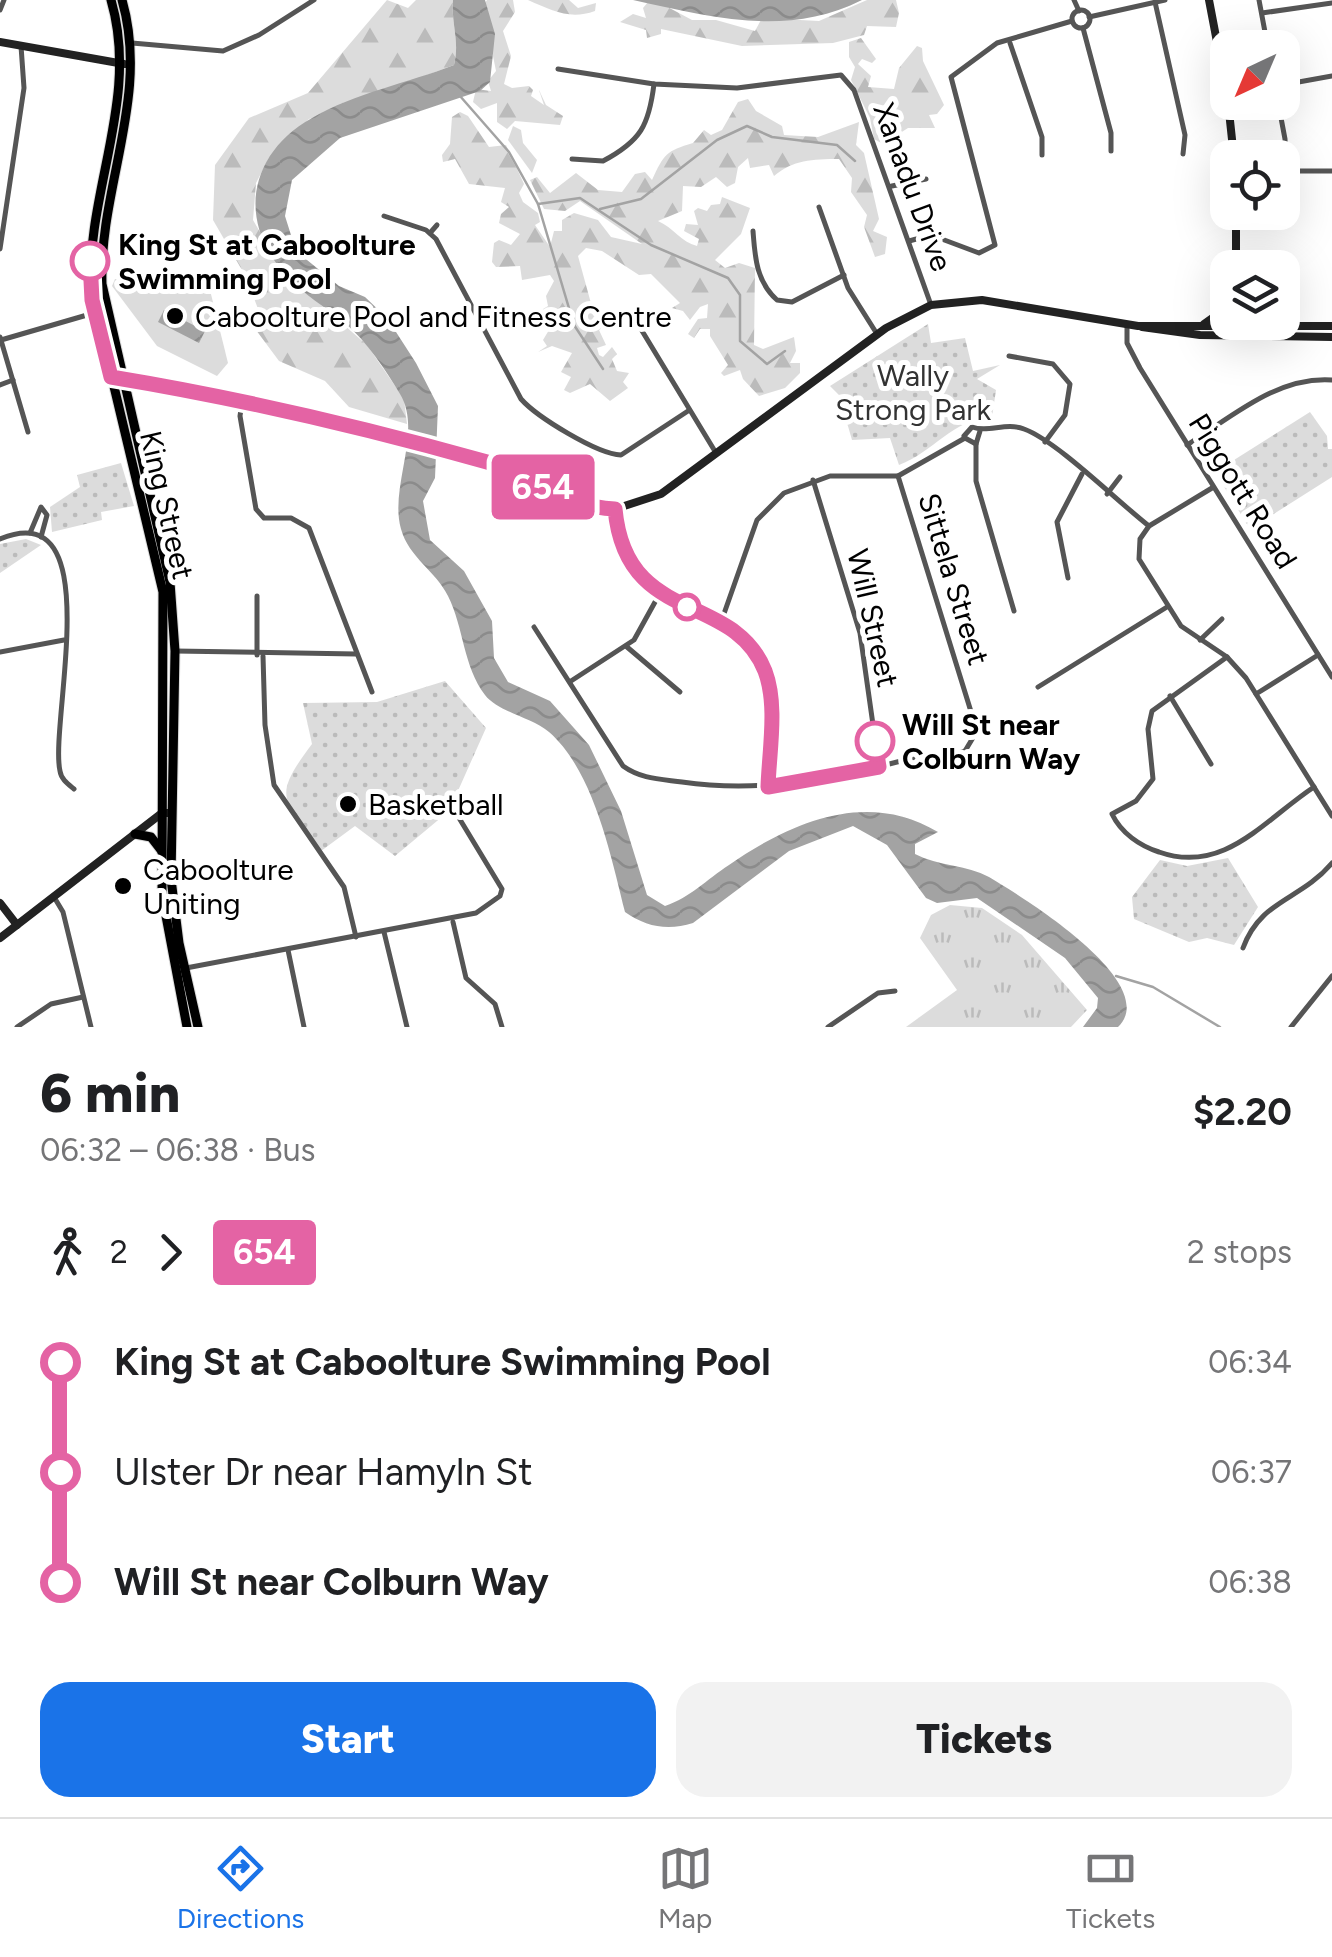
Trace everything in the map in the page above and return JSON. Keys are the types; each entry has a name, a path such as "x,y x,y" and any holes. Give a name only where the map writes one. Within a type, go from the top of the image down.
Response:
{"main road":[{"name":"King Street","path":"111,0 128,65"},
{"name":"King Street","path":"122,0 132,43 108,190 90,261 94,313 162,592 167,813 187,1027"},
{"path":"1209,0 1215,30"},
{"path":"0,42 128,65"},
{"name":"King Street","path":"108,190 102,284 163,536 175,650 167,813 161,850 162,895 179,970 198,1027"},
{"path":"111,377 396,438 513,470 568,501 615,509 650,500 877,334 932,305 982,300 1152,331 1210,335"},
{"path":"1204,324 1210,320"},
{"path":"1138,326 1210,324"},
{"path":"1300,325 1332,326"},
{"path":"1300,337 1332,337"},
{"path":"0,938 167,813"},
{"path":"136,834 151,837 161,850"},
{"path":"0,903 17,925"}],"street":[{"path":"0,10 4,0"},
{"path":"132,43 223,51 260,35 314,0"},
{"path":"1074,0 1090,18"},
{"path":"1083,28 1090,18 1165,0"},
{"path":"1259,0 1265,30"},
{"path":"1155,2 1185,135 1184,154"},
{"path":"1262,13 1332,3"},
{"path":"1072,22 1079,10"},
{"path":"909,241 931,235 960,249 986,251 996,242 983,211 981,183 951,78 990,47 1010,43 1018,35 1072,22 1083,28 1111,133 1111,151"},
{"path":"1010,43 1042,137 1042,155"},
{"path":"0,249 24,88 22,46"},
{"name":"Xanadu Drive","path":"558,70 654,84 737,88 841,75 854,90 892,186 932,305"},
{"path":"1300,82 1332,76"},
{"path":"572,159 603,161 641,134 648,122 654,84"},
{"path":"1300,170 1332,171"},
{"path":"892,186 926,178"},
{"path":"819,207 855,303 877,334"},
{"path":"384,216 430,234 529,408 606,453 621,455 688,411"},
{"path":"430,234 437,226"},
{"path":"753,231 756,266 765,288 776,300 792,302 844,275"},
{"path":"630,312 716,453"},
{"path":"28,432 0,338 94,313"},
{"name":"Piggott Road","path":"1127,324 1130,350 1332,677"},
{"path":"1009,356 1053,364 1070,384 1066,414 1045,442"},
{"path":"1188,445 1278,388 1312,379 1332,380"},
{"path":"0,385 14,380"},
{"path":"242,402 240,416 256,509 264,518 291,518 309,528 372,692"},
{"path":"720,625 757,520 784,493 830,476 898,476 964,438 969,428 980,431 1014,426 1045,442 1149,526"},
{"path":"980,431 976,481 1014,611"},
{"path":"964,438 976,444"},
{"path":"1068,578 1057,522 1082,473"},
{"name":"Sittela Street","path":"879,767 927,754 949,756 965,751 977,731 898,476"},
{"path":"1107,494 1120,477"},
{"name":"Will Street","path":"814,480 860,633 879,767"},
{"path":"1212,488 1149,526 1140,539 1140,559 1181,626 1227,657 1256,694 1332,816"},
{"path":"30,533 41,508 47,515 42,536"},
{"path":"615,509 626,559 660,593 720,625 751,648 764,670 770,690 768,787"},
{"path":"0,539 30,533 42,536 62,556 64,640 59,767 74,789"},
{"path":"572,681 627,647 660,593"},
{"path":"257,596 264,725 274,785 344,887 356,938"},
{"path":"1038,687 1168,607"},
{"path":"1200,640 1222,619"},
{"path":"534,627 623,766 636,775 730,789 768,787 879,767"},
{"path":"0,652 64,640"},
{"path":"627,647 680,692"},
{"path":"175,650 260,655 356,654"},
{"path":"1256,694 1318,654"},
{"path":"1227,657 1152,710 1148,720 1153,779 1136,800 1112,814 1122,830 1149,849 1198,858 1228,851 1314,788"},
{"path":"1170,696 1211,764"},
{"path":"179,970 453,921 486,907 502,889 453,808"},
{"path":"1243,948 1259,916 1314,884 1332,863"},
{"path":"54,897 63,912 91,1027"},
{"path":"453,921 466,978 496,1004 502,1027"},
{"path":"384,932 408,1027"},
{"path":"288,950 304,1027"},
{"path":"1290,1027 1332,976"},
{"path":"828,1027 878,993 895,990"},
{"path":"18,1027 51,1004 83,997"}],"green space":[{"path":"387,0 408,8 416,0 453,0 454,65 309,119 269,158 256,183 253,220 284,273 367,345 404,399 407,424 349,407 325,381 279,361 256,330 263,322 246,277 213,220 215,165 249,118 308,93"},
{"path":"487,0 513,0 515,12 503,31 511,56 504,84 512,88 529,86 533,90 531,96 544,105 539,90 546,105 563,116 560,125 515,121 507,129 497,122 497,103 481,109 473,102 476,89 491,91 488,81 496,71 483,6"},
{"path":"528,0 569,0 578,8 596,3 595,11 569,14"},
{"path":"867,0 896,0 896,27 867,26 864,35 833,43 742,46 661,29 661,34 647,38 646,30 620,22 633,14 646,18 643,8 648,2 662,4 692,20 716,20 755,31 762,18 819,21"},
{"path":"861,38 876,59 872,63 862,59 858,64 871,76 868,87 894,89 899,68 917,46 922,48 923,61 944,105 937,114 929,115 935,128 908,128 883,144 874,139 870,118 851,80 855,67 849,57 849,42"},
{"path":"748,99 756,111 782,126 784,135 818,137 859,122 856,145 864,153 879,219 873,231 887,237 885,254 875,257 864,227 867,215 851,192 852,178 839,159 804,162 774,176 769,165 750,168 748,158 738,167 735,183 727,187 716,177 701,187 683,186 682,211 658,221 697,246 699,239 684,231 686,224 698,225 694,211 698,208 707,211 711,205 720,204 722,197 750,208 741,234 715,260 725,268 739,263 755,268 754,345 763,349 794,337 796,351 790,363 800,363 800,373 785,388 759,396 740,370 724,376 721,373 728,365 710,336 710,329 700,329 694,338 688,334 698,319 707,318 708,304 700,307 690,320 683,311 672,308 680,303 651,274 639,275 602,251 586,248 578,256 592,307 607,325 599,330 606,345 597,348 599,355 603,357 612,347 617,354 612,359 617,371 629,373 623,382 628,388 610,401 590,384 570,393 564,390 571,377 561,372 572,353 552,346 538,352 547,346 543,340 549,330 545,317 535,314 548,306 546,296 554,281 550,275 522,280 520,266 496,267 492,262 494,243 499,240 511,245 520,234 499,223 501,214 509,207 501,202 505,188 469,184 455,159 443,162 442,155 450,144 452,117 460,112 468,116 489,147 506,145 524,184 519,193 523,202 538,213 540,222 535,225 550,247 554,231 562,231 562,220 574,213 598,220 611,237 642,244 580,201 565,211 544,209 530,180 537,177 550,193 576,173 598,190 622,192 635,174 645,172 652,180 667,155 693,143 704,130 711,135 722,130 738,102"},
{"path":"513,126 521,130 523,143 537,160 532,173 508,140"},
{"name":"Caboolture Pool and Fitness Centre","path":"207,278 228,363 217,376 157,346 112,286 115,279"},
{"name":"Wally Strong Park","path":"928,324 931,343 965,338 973,371 1000,365 977,379 996,390 992,417 954,430 899,465 890,438 852,440 839,395 830,386"},
{"path":"1310,412 1327,436 1328,449 1332,449 1332,477 1250,529 1215,472"},
{"path":"121,463 134,506 101,512 102,520 52,532 50,507 80,487 77,475"},
{"path":"26,539 41,545 0,573 0,544"},
{"path":"445,681 486,728 449,811 395,856 355,826 321,851 287,798 290,777 312,744 303,703 377,702"},
{"path":"1228,858 1258,907 1234,945 1207,938 1189,942 1134,919 1132,897 1160,860 1187,866"},
{"path":"950,905 982,908 1022,935 1087,1010 1071,1027 906,1027 957,990 920,938 931,915"}],"water":[{"path":"453,0 485,0 495,34 490,82 480,91 340,138 292,180 285,216 296,251 339,286 365,297 387,318 438,406 435,478 423,501 430,540 464,571 492,621 494,658 508,682 550,701 589,745 621,811 647,895 665,906 691,893 753,849 804,824 857,812 911,819 938,832 915,844 915,854 989,877 1056,921 1105,965 1121,988 1127,1009 1118,1027 1083,1027 1097,1008 1098,998 1065,958 977,898 937,903 926,898 887,845 853,826 789,851 693,923 658,926 625,912 599,816 578,769 549,732 498,706 485,695 472,672 448,596 405,539 398,513 408,425 400,394 353,330 307,295 270,255 256,212 263,170 290,133 346,102 454,65"},
{"path":"633,0 862,0 834,12 805,18 748,21"},
{"path":"164,310 205,331 199,343 158,322"}],"waterway":[{"path":"460,96 509,152 538,204 574,325 603,369"},
{"path":"600,209 641,199 717,140 747,126 772,137 837,145 855,161"},
{"path":"538,204 580,198 651,245 728,278 740,295 740,341 767,364 785,351"},
{"path":"1116,976 1153,987 1220,1027"}],"bus line":[{"name":"654","path":"90,261 92,300 111,377 315,416 491,463 513,470 568,501 615,509 620,542 635,572 660,593 739,637 764,670 770,690 768,787 879,767 875,741"}],"place":[{"name":"King St at Caboolture Swimming Pool","path":"90,261"},
{"name":"Caboolture Pool and Fitness Centre","path":"175,316"},
{"name":"Will St near Colburn Way","path":"875,741"},
{"name":"Basketball","path":"348,804"},
{"name":"Caboolture Uniting","path":"123,886"}]}
